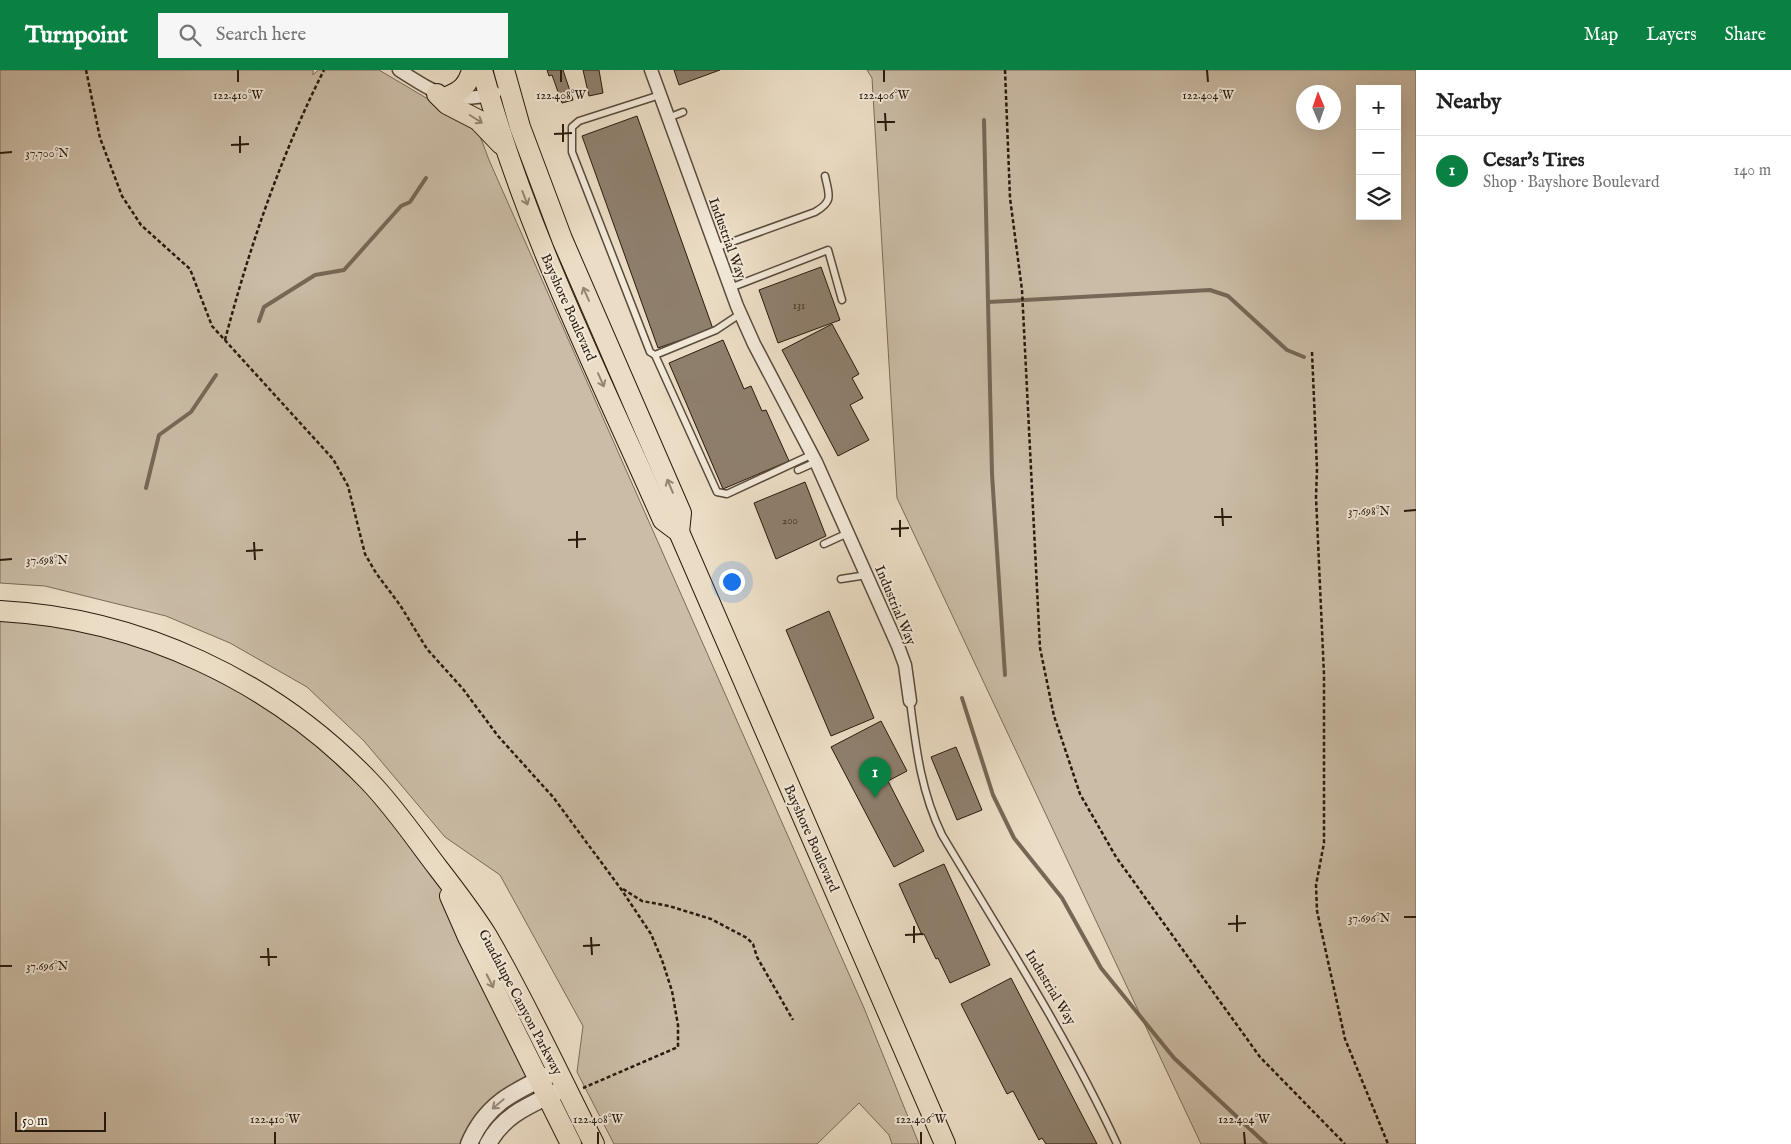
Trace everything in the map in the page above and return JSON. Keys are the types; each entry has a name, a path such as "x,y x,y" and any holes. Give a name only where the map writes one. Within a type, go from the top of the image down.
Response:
{"main road":[{"path":"472,70 468,84 459,92 442,96 447,104 478,120 508,153"},
{"name":"Bayshore Boulevard","path":"482,70 508,153 543,246 663,520 678,532 945,1144"},
{"name":"Bayshore Boulevard","path":"507,80 520,127 562,239 681,513 678,532"},
{"name":"Guadalupe Canyon Parkway","path":"0,611 59,617 139,637 190,656 263,695 308,726 350,762 400,815 437,867 468,938 553,1084 594,1144"},
{"name":"Guadalupe Canyon Parkway","path":"553,1084 571,1144"}],"street":[{"path":"399,70 442,96 468,99 489,95 507,80"},
{"name":"Industrial Way","path":"651,70 740,314 814,458 848,533 905,665 910,701"},
{"path":"469,1144 486,1114 498,1102 553,1084"},
{"path":"488,1144 500,1126 510,1116 553,1084"}],"lane":[{"path":"660,95 578,121 572,127 570,139 572,152 650,352 655,355 717,492 727,494 814,458"},
{"path":"668,118 683,112"},
{"path":"715,248 815,212 825,206 829,196 825,176"},
{"path":"730,288 828,250 842,300"},
{"path":"655,355 716,330 740,314"},
{"path":"798,470 814,458"},
{"path":"824,544 848,533"},
{"path":"841,579 866,575"},
{"name":"Industrial Way","path":"910,701 919,772 933,816 942,835 1063,1036 1117,1144"}],"path":[{"path":"86,70 100,138 122,196 141,225 190,270 212,326 333,459 348,486 365,554 376,573 400,605 428,650 463,689 498,736 553,797 621,889 650,934 662,960 672,991 678,1025 678,1047 609,1075 590,1086 553,1084"},
{"path":"225,341 241,278 277,179 324,70"},
{"path":"1005,70 1010,198 1022,290 1040,648 1054,716 1080,794 1116,857 1260,1057 1345,1144"},
{"path":"1312,352 1324,674 1324,843 1316,886 1317,911 1345,1039 1388,1144"},
{"path":"621,889 642,901 669,906 711,920 747,938 753,944 757,957 793,1020"}],"shaded area":[{"path":"0,70 313,70 313,75 318,70 379,70 477,128 489,160 864,1008 919,1144 892,1144 889,1135 859,1103 817,1144 614,1144 577,1072 583,1026 500,875 445,837 364,741 307,687 230,643 166,616 45,586 0,583"},
{"path":"867,70 1416,70 1416,1144 1201,1144 897,498 872,78"},
{"path":"0,611 86,623 263,695 422,845 540,1080 511,1094 469,1144 0,1144"}],"building":[{"path":"547,70 563,70 573,100 562,103 552,75 549,76"},
{"path":"583,70 599,70 603,93 589,96"},
{"path":"674,70 720,70 679,85"},
{"path":"637,116 713,329 658,348 582,136"},
{"path":"821,267 840,320 778,343 759,290"},
{"path":"832,324 859,374 852,378 863,398 850,405 869,440 838,456 782,350"},
{"path":"723,340 744,389 751,386 762,411 766,410 789,461 723,489 669,363"},
{"path":"805,482 826,536 776,559 754,503"},
{"path":"829,611 874,718 831,736 786,630"},
{"path":"881,721 907,771 888,781 924,851 894,867 831,747"},
{"path":"956,747 982,810 957,820 931,757"},
{"path":"944,864 990,965 950,983 924,934 922,935 899,884"},
{"path":"1011,978 1097,1144 1046,1144 1042,1138 1039,1140 1013,1091 1007,1094 961,1004"}],"waterway":[{"path":"984,120 988,302 1210,290 1228,296 1287,350 1304,357"},
{"path":"259,321 264,307 315,275 344,270 401,206 410,202 426,178"},
{"path":"988,302 992,474 1005,675"},
{"path":"146,488 159,435 191,412 216,375"},
{"path":"962,698 993,795 1014,838 1062,898 1101,968 1174,1058 1266,1144"}],"place":[{"name":"Cesar's Tires","path":"875,798"}]}
